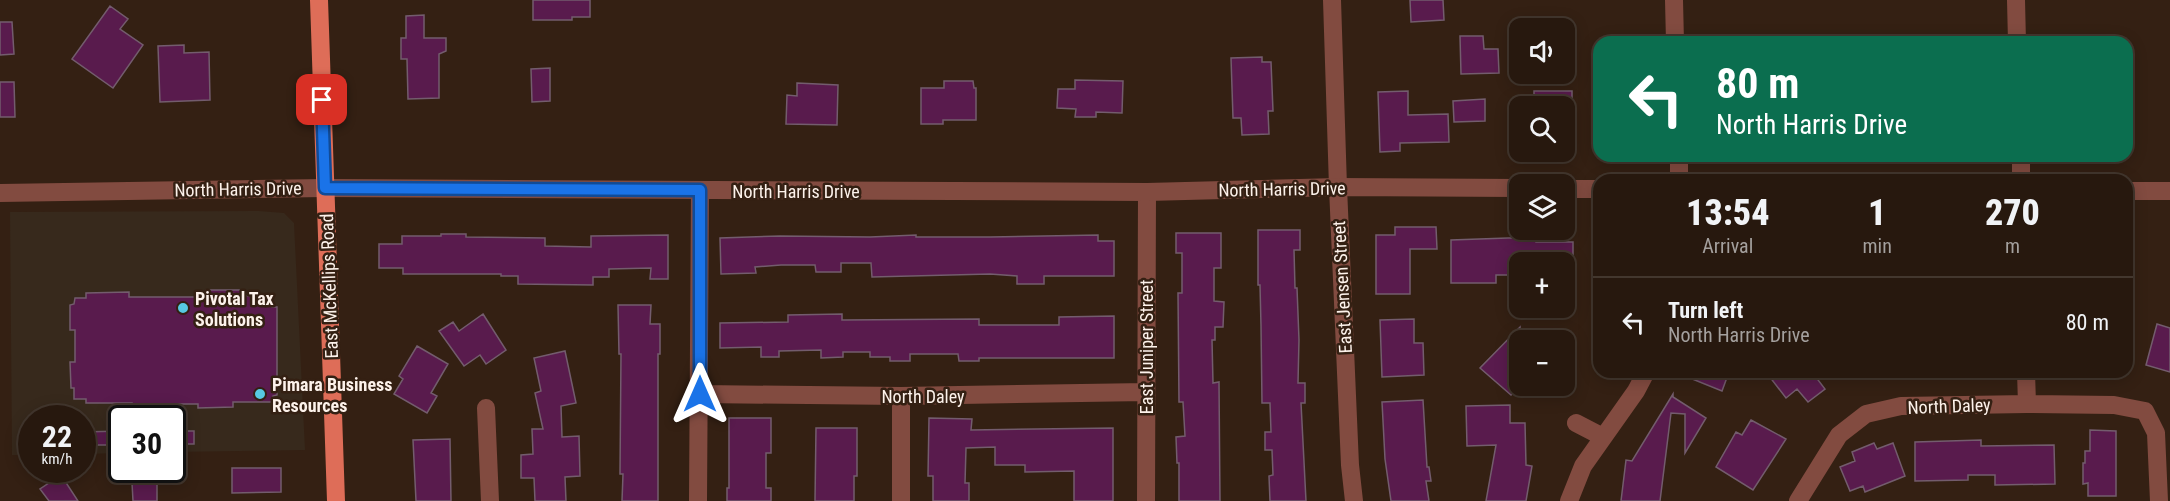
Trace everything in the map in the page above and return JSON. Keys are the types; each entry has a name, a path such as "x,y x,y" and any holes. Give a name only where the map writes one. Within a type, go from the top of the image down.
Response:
{"main road":[{"name":"East McKellips Road","path":"319,0 336,501"}],"street":[{"name":"East Jensen Street","path":"1332,0 1350,465 1354,501"},
{"path":"1674,0 1675,36"},
{"path":"2016,0 2018,36"},
{"name":"North Harris Drive","path":"0,193 325,188 1148,192 1338,187 1509,189"},
{"path":"1575,189 1593,189"},
{"path":"698,501 700,190"},
{"path":"2133,191 2170,191"},
{"name":"East Juniper Street","path":"1146,501 1148,192"},
{"path":"1569,501 1583,466 1643,378"},
{"path":"2026,378 2027,404"},
{"name":"North Daley","path":"700,394 901,396 1146,392"},
{"path":"901,396 901,501"},
{"name":"North Daley","path":"1797,501 1839,435 1866,414 1902,406 2027,404 2114,405 2145,411 2156,433 2159,501"},
{"path":"486,408 490,501"},
{"path":"1576,423 1603,437"}],"shaded area":[{"path":"259,211 284,213 294,223 305,450 186,452 186,405 108,405 108,453 96,454 96,405 18,405 18,455 12,455 10,212"}],"building":[{"path":"533,0 590,0 590,17 572,17 572,20 533,20"},
{"path":"1410,0 1443,0 1444,20 1411,22"},
{"path":"110,6 128,19 120,29 143,45 113,88 72,59"},
{"path":"424,15 424,38 446,38 446,51 439,54 439,98 408,99 407,59 401,59 401,38 406,38 406,16"},
{"path":"0,22 12,22 14,54 0,55"},
{"path":"1460,36 1483,36 1484,49 1498,49 1499,73 1461,74"},
{"path":"184,45 184,53 209,52 210,100 160,102 158,46"},
{"path":"1262,57 1262,62 1271,62 1273,111 1268,111 1269,134 1242,135 1241,118 1233,118 1231,58"},
{"path":"550,68 550,101 532,102 531,69"},
{"path":"1075,80 1123,81 1122,113 1096,112 1096,117 1075,117 1076,109 1057,108 1058,89 1075,89"},
{"path":"944,81 973,81 974,88 976,88 976,120 943,120 943,124 921,124 921,88 944,88"},
{"path":"0,82 14,82 15,117 0,117"},
{"path":"797,83 838,85 837,125 786,124 787,95 797,96"},
{"path":"1408,91 1408,115 1448,114 1449,142 1400,143 1400,151 1380,152 1378,92"},
{"path":"1534,91 1572,91 1572,96 1534,96"},
{"path":"1485,99 1485,121 1454,122 1453,101"},
{"path":"1395,227 1436,227 1437,249 1410,249 1410,294 1376,294 1376,235 1395,235"},
{"path":"1258,230 1300,230 1300,250 1294,250 1299,340 1298,383 1305,383 1305,403 1301,403 1306,501 1270,501 1269,476 1273,475 1272,450 1265,450 1265,432 1271,432 1270,403 1262,403"},
{"path":"1176,233 1221,233 1221,268 1214,268 1214,301 1224,302 1223,327 1215,327 1215,340 1212,340 1213,383 1219,382 1220,501 1179,501 1176,437 1185,436 1183,402 1179,402 1178,293 1182,293 1182,253 1176,253"},
{"path":"441,234 466,234 466,237 545,238 545,246 591,247 591,236 668,235 668,279 650,279 651,268 609,269 609,277 593,277 593,285 518,284 518,276 501,276 501,274 403,274 403,268 379,268 379,244 402,244 402,236 441,236"},
{"path":"916,235 916,237 990,237 1098,235 1098,241 1114,241 1114,276 1044,276 1044,284 1017,284 1017,276 990,274 872,277 871,263 841,263 841,272 816,272 815,265 781,265 755,267 756,273 721,274 720,238"},
{"path":"1509,238 1509,240 1536,240 1536,242 1573,242 1573,252 1509,252 1509,275 1496,275 1496,283 1451,283 1451,240"},
{"path":"206,290 243,290 243,296 271,295 272,307 277,307 277,395 273,396 273,402 233,402 233,407 198,408 198,404 132,405 132,403 86,403 86,399 74,399 74,388 71,388 70,362 75,362 75,330 70,330 70,305 74,304 75,298 86,298 86,293 129,292 129,297 206,297"},
{"path":"618,305 651,305 650,324 660,324 658,501 622,501 623,474 620,474 621,354 619,354"},
{"path":"483,314 506,350 486,364 480,355 464,366 439,331 453,322 459,331"},
{"path":"842,314 842,320 979,319 979,325 1059,325 1059,317 1114,316 1114,358 979,358 979,361 959,361 958,354 910,354 910,361 890,361 890,357 870,357 870,352 843,352 843,357 821,358 821,350 779,351 779,357 761,357 761,347 720,348 720,323 788,322 788,315"},
{"path":"1414,319 1414,343 1423,343 1424,375 1382,377 1380,320"},
{"path":"2157,324 2170,328 2170,372 2146,365"},
{"path":"1509,338 1509,393 1480,368"},
{"path":"417,346 448,364 431,393 437,396 427,413 394,394 403,379 399,376"},
{"path":"565,351 576,403 561,406 562,437 579,436 580,476 565,477 566,501 535,501 534,478 521,478 521,455 533,454 532,429 543,429 535,393 541,391 534,358"},
{"path":"1690,378 1727,378 1722,391"},
{"path":"1771,378 1817,378 1825,389 1808,402 1797,389 1786,398"},
{"path":"1673,394 1673,397 1706,418 1685,453 1685,414 1671,413 1660,501 1621,501 1626,460 1632,461"},
{"path":"1423,400 1427,467 1429,467 1431,481 1426,481 1429,501 1391,501 1385,459 1382,402"},
{"path":"1510,405 1510,423 1525,423 1526,465 1532,466 1526,501 1486,501 1496,445 1467,446 1466,406"},
{"path":"729,418 771,418 771,453 766,453 766,488 771,488 771,501 727,501"},
{"path":"929,418 972,419 971,430 1113,428 1113,501 1074,501 1074,471 1025,472 1025,465 995,465 995,447 966,448 965,483 969,483 969,501 933,501 933,476 928,476"},
{"path":"1751,420 1786,439 1753,490 1716,467 1736,432 1742,435"},
{"path":"816,428 857,428 857,476 854,476 854,501 815,501"},
{"path":"2090,430 2116,431 2116,496 2088,496 2088,483 2083,484 2085,451 2090,451"},
{"path":"108,431 108,445 96,445 96,432"},
{"path":"186,431 194,431 194,444 186,444"},
{"path":"450,439 451,501 416,501 413,440"},
{"path":"1981,440 1981,446 2054,445 2055,484 1995,485 1995,475 1968,475 1968,480 1915,481 1915,442"},
{"path":"1874,443 1877,449 1893,443 1905,476 1865,492 1863,486 1850,491 1840,467 1855,461 1852,452"},
{"path":"232,468 281,468 281,492 232,493"},
{"path":"49,483 66,483 78,501 49,501 40,489"},
{"path":"132,483 157,483 157,501 133,501"}],"place":[{"name":"Pivotal Tax Solutions","path":"183,308"},
{"name":"Pimara Business Resources","path":"260,394"}],"route":[{"path":"322,100 325,188 700,190 700,394"}]}
